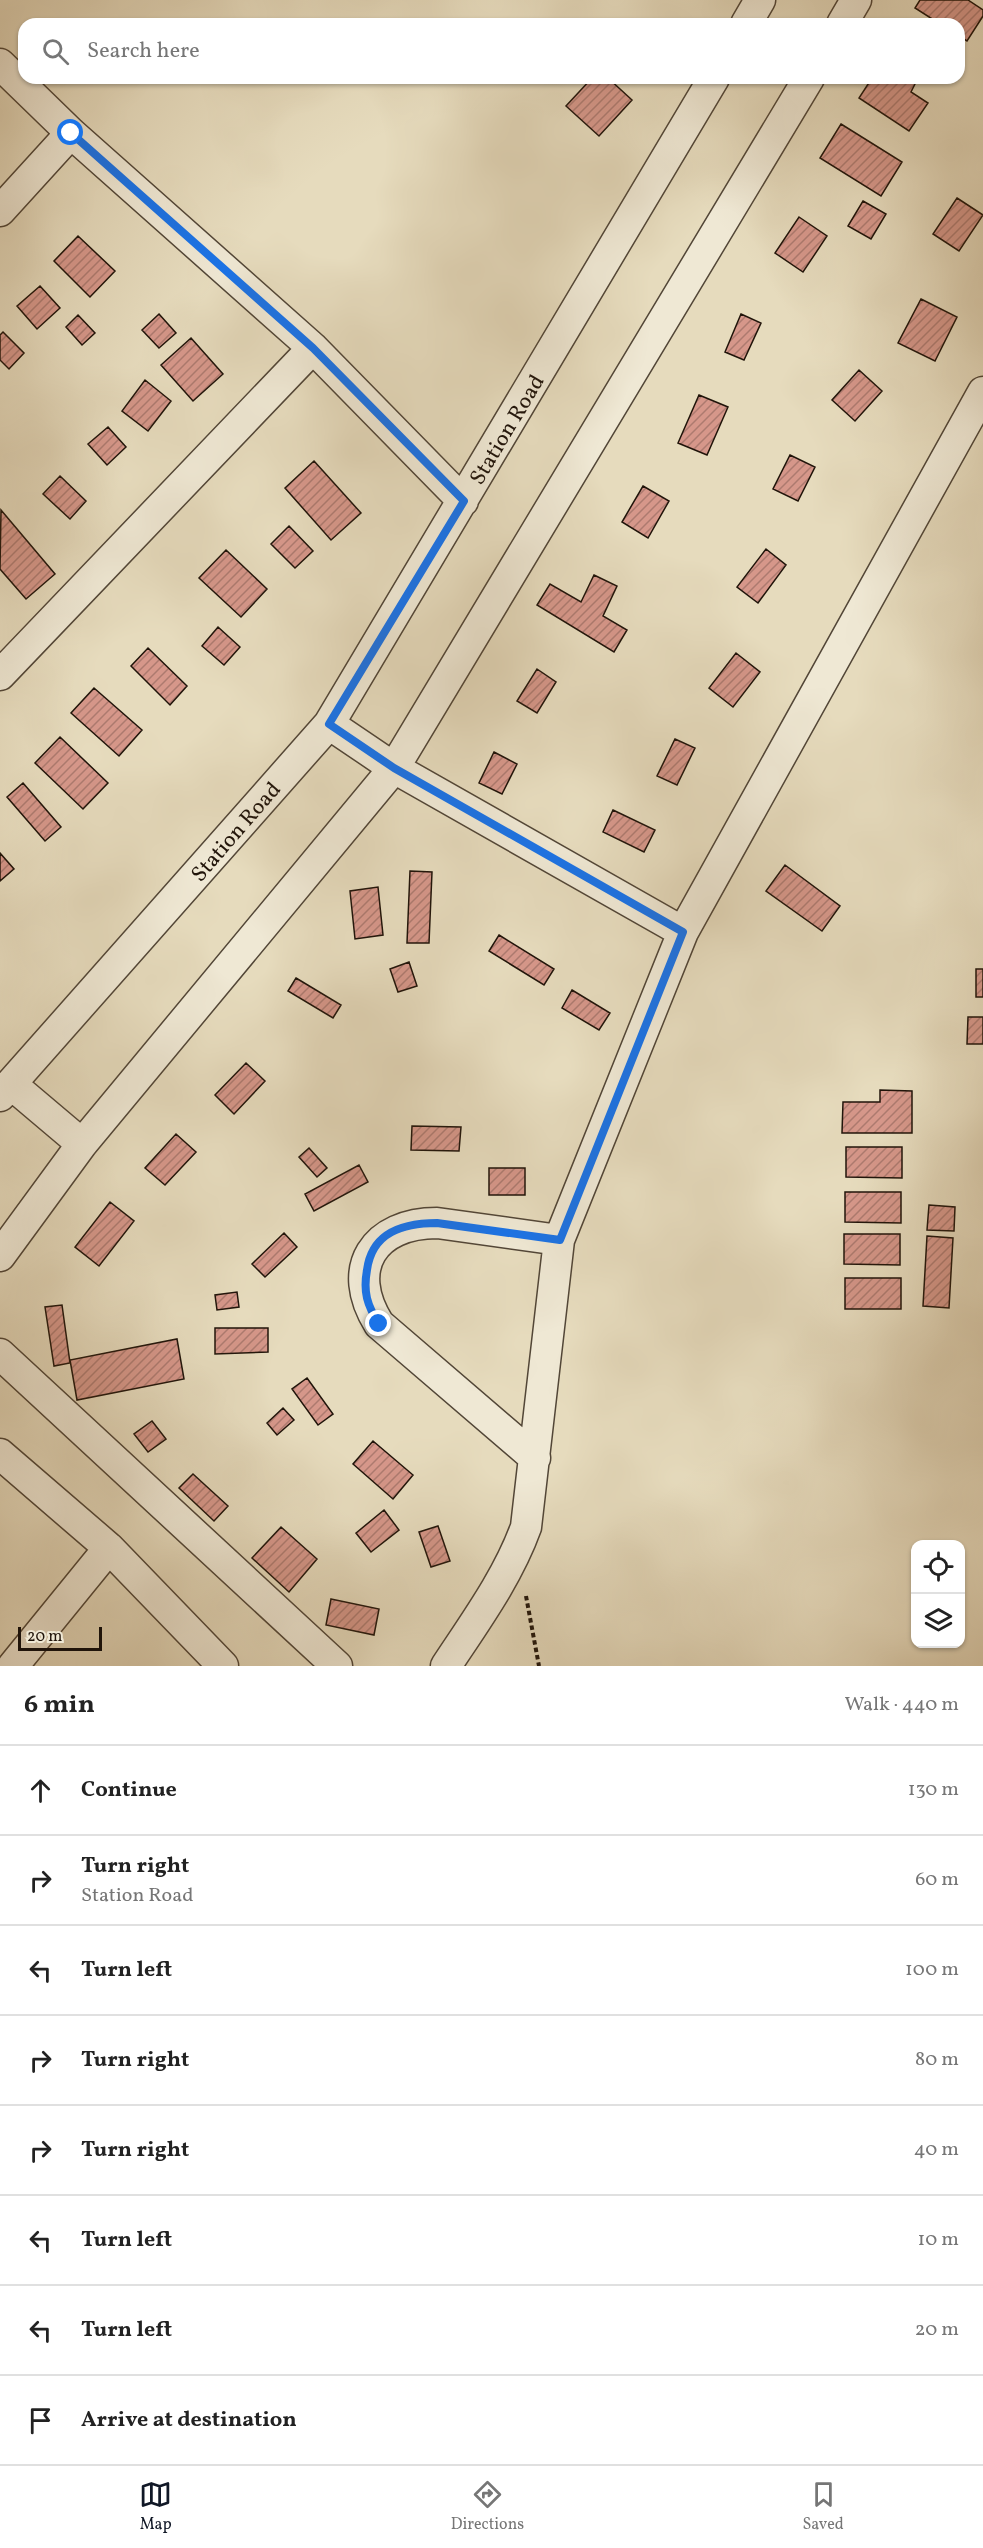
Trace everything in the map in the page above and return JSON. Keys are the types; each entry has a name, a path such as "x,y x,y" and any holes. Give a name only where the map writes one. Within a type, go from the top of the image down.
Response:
{"street":[{"path":"750,18 760,0"},
{"path":"846,18 856,0"},
{"path":"0,64 18,81"},
{"path":"21,84 71,133 313,348 464,501"},
{"name":"Station Road","path":"5,1090 329,724 710,84"},
{"path":"0,1256 82,1144 394,768 805,84"},
{"path":"0,211 71,133"},
{"path":"0,675 313,348"},
{"path":"446,1666 478,1618 517,1551 526,1527 560,1240 683,932 983,392"},
{"path":"329,724 394,768 683,932"},
{"path":"5,1090 82,1144"},
{"path":"535,1458 379,1324 369,1309 364,1293 366,1274 369,1255 381,1239 396,1229 417,1223 437,1223 560,1240"},
{"path":"0,1354 337,1666"},
{"path":"0,1454 109,1548 223,1666"},
{"path":"0,1483 38,1487"},
{"path":"12,1666 109,1548"}],"path":[{"path":"517,1551 539,1666"}],"building":[{"path":"920,0 968,0 983,10 983,16 967,41 965,40 965,18 931,18 915,8"},
{"path":"586,84 615,84 632,100 599,136 566,106"},
{"path":"868,84 915,84 911,92 928,103 909,131 859,98"},
{"path":"841,124 902,162 881,196 820,158"},
{"path":"957,198 983,215 959,251 933,234"},
{"path":"863,201 886,214 871,239 848,226"},
{"path":"799,217 827,236 803,272 775,253"},
{"path":"78,236 115,271 90,297 54,261"},
{"path":"40,286 60,308 37,329 17,306"},
{"path":"921,299 957,317 935,361 898,343"},
{"path":"159,314 176,333 159,348 142,330"},
{"path":"741,314 761,323 744,360 725,352"},
{"path":"78,315 95,333 82,345 66,327"},
{"path":"3,332 24,353 9,369 0,360 0,335"},
{"path":"191,338 223,374 193,401 161,365"},
{"path":"859,370 882,391 855,421 832,400"},
{"path":"145,380 171,401 148,431 122,411"},
{"path":"699,395 728,407 707,455 678,443"},
{"path":"108,427 126,447 107,465 88,444"},
{"path":"790,455 815,467 798,501 773,489"},
{"path":"314,461 361,513 331,540 285,488"},
{"path":"60,476 86,501 70,519 43,494"},
{"path":"643,486 669,501 648,538 622,522"},
{"path":"1,510 55,574 26,599 0,569"},
{"path":"289,526 313,551 295,568 271,544"},
{"path":"766,549 786,565 758,603 737,587"},
{"path":"226,550 267,589 241,617 199,578"},
{"path":"594,575 617,586 603,616 627,630 614,652 537,605 550,584 581,602"},
{"path":"218,627 240,647 224,665 202,646"},
{"path":"148,648 187,686 170,705 131,666"},
{"path":"736,653 760,672 733,707 709,688"},
{"path":"537,669 556,682 537,713 517,701"},
{"path":"94,688 142,730 119,756 71,713"},
{"path":"60,737 108,783 83,809 35,763"},
{"path":"675,739 695,748 677,785 657,776"},
{"path":"494,752 517,764 502,794 479,783"},
{"path":"23,783 61,827 45,841 7,797"},
{"path":"613,810 655,830 644,852 603,832"},
{"path":"0,853 14,869 0,881"},
{"path":"785,865 840,906 822,931 766,891"},
{"path":"410,871 432,872 429,943 407,943"},
{"path":"378,887 383,935 355,939 350,891"},
{"path":"499,935 554,969 544,985 489,951"},
{"path":"409,962 417,986 398,992 390,969"},
{"path":"976,969 983,969 983,997 976,997"},
{"path":"296,978 341,1005 333,1018 288,991"},
{"path":"572,990 610,1013 599,1030 562,1008"},
{"path":"968,1017 983,1017 983,1044 967,1044"},
{"path":"246,1063 265,1081 234,1114 215,1095"},
{"path":"880,1090 912,1091 912,1133 842,1133 843,1102 880,1102"},
{"path":"412,1126 461,1127 459,1151 411,1150"},
{"path":"176,1134 196,1152 165,1185 145,1168"},
{"path":"846,1147 902,1147 902,1178 846,1177"},
{"path":"309,1148 327,1168 317,1177 299,1157"},
{"path":"359,1165 368,1182 314,1211 305,1194"},
{"path":"489,1168 525,1168 525,1195 489,1195"},
{"path":"845,1192 901,1192 901,1223 845,1222"},
{"path":"110,1202 134,1221 99,1266 75,1247"},
{"path":"929,1205 955,1207 954,1231 927,1230"},
{"path":"284,1233 297,1247 265,1277 252,1264"},
{"path":"844,1234 900,1234 900,1265 844,1264"},
{"path":"927,1236 953,1238 949,1308 923,1306"},
{"path":"845,1278 901,1278 901,1309 845,1309"},
{"path":"237,1292 239,1307 217,1310 215,1295"},
{"path":"62,1305 70,1363 54,1366 45,1307"},
{"path":"215,1328 268,1328 268,1352 215,1354"},
{"path":"177,1339 184,1379 77,1400 70,1360"},
{"path":"307,1378 333,1414 318,1425 292,1389"},
{"path":"283,1408 294,1420 277,1435 267,1423"},
{"path":"152,1421 166,1439 148,1452 134,1434"},
{"path":"373,1441 413,1475 393,1499 353,1464"},
{"path":"193,1474 228,1506 214,1521 179,1488"},
{"path":"384,1510 399,1530 371,1552 356,1533"},
{"path":"438,1526 450,1561 431,1567 419,1532"},
{"path":"281,1527 317,1559 289,1592 252,1558"},
{"path":"331,1599 379,1609 374,1635 326,1625"}],"route":[{"path":"71,133 313,348 464,501 329,724 394,768 683,932 560,1240 437,1223 417,1223 396,1229 381,1239 369,1255 364,1293 369,1309 379,1324"}]}
